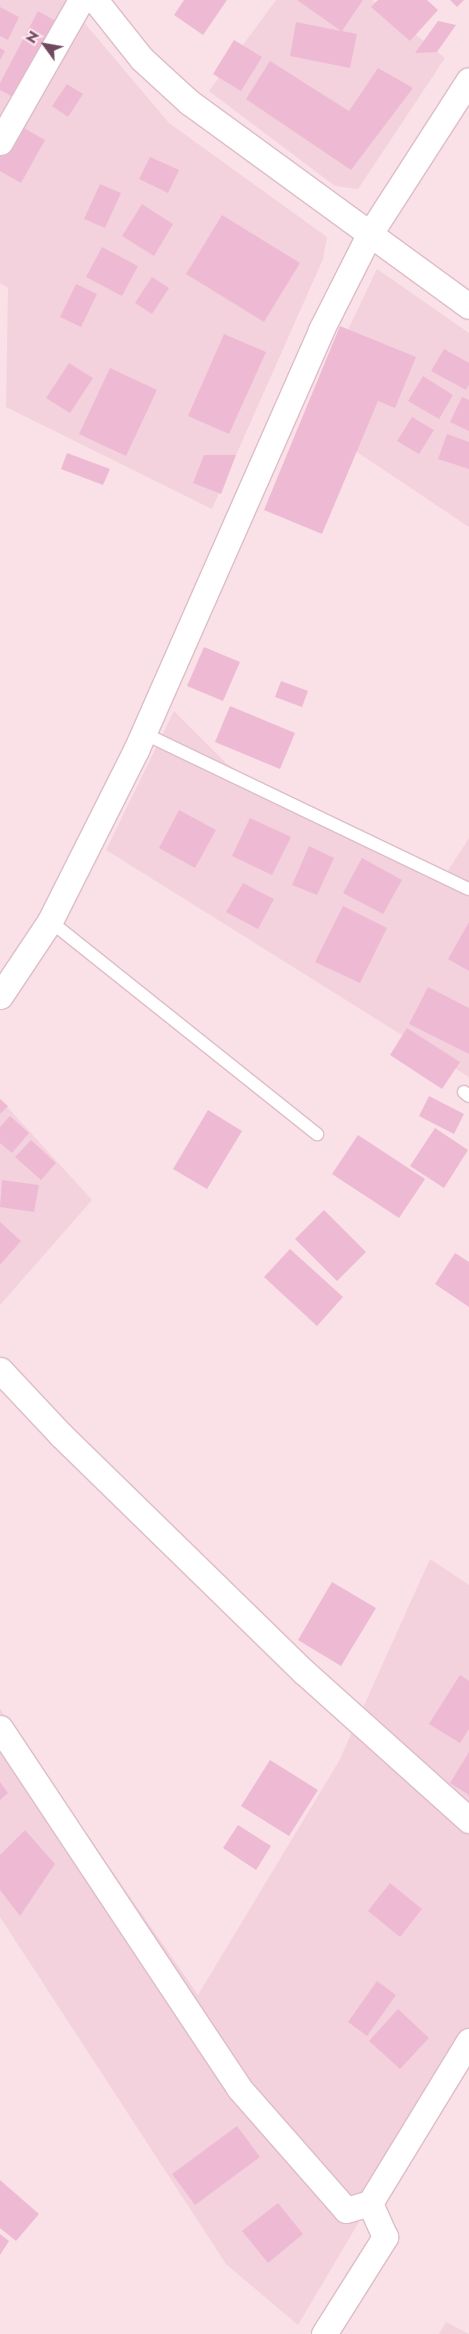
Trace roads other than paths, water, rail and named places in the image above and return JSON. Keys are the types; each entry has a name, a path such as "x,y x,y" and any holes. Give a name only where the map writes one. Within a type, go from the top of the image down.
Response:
{"street":[{"path":"0,142 81,0"},
{"path":"95,0 142,59 189,102 369,235 469,306"},
{"path":"0,996 50,921 143,734 322,330 369,235 469,80"},
{"path":"0,1370 61,1435 304,1672 469,1820"},
{"path":"0,1728 239,2088 346,2210 370,2203 469,2041"},
{"path":"324,2334 385,2237 370,2203"}],"lane":[{"path":"143,734 469,888"},
{"path":"50,921 317,1134"}]}
